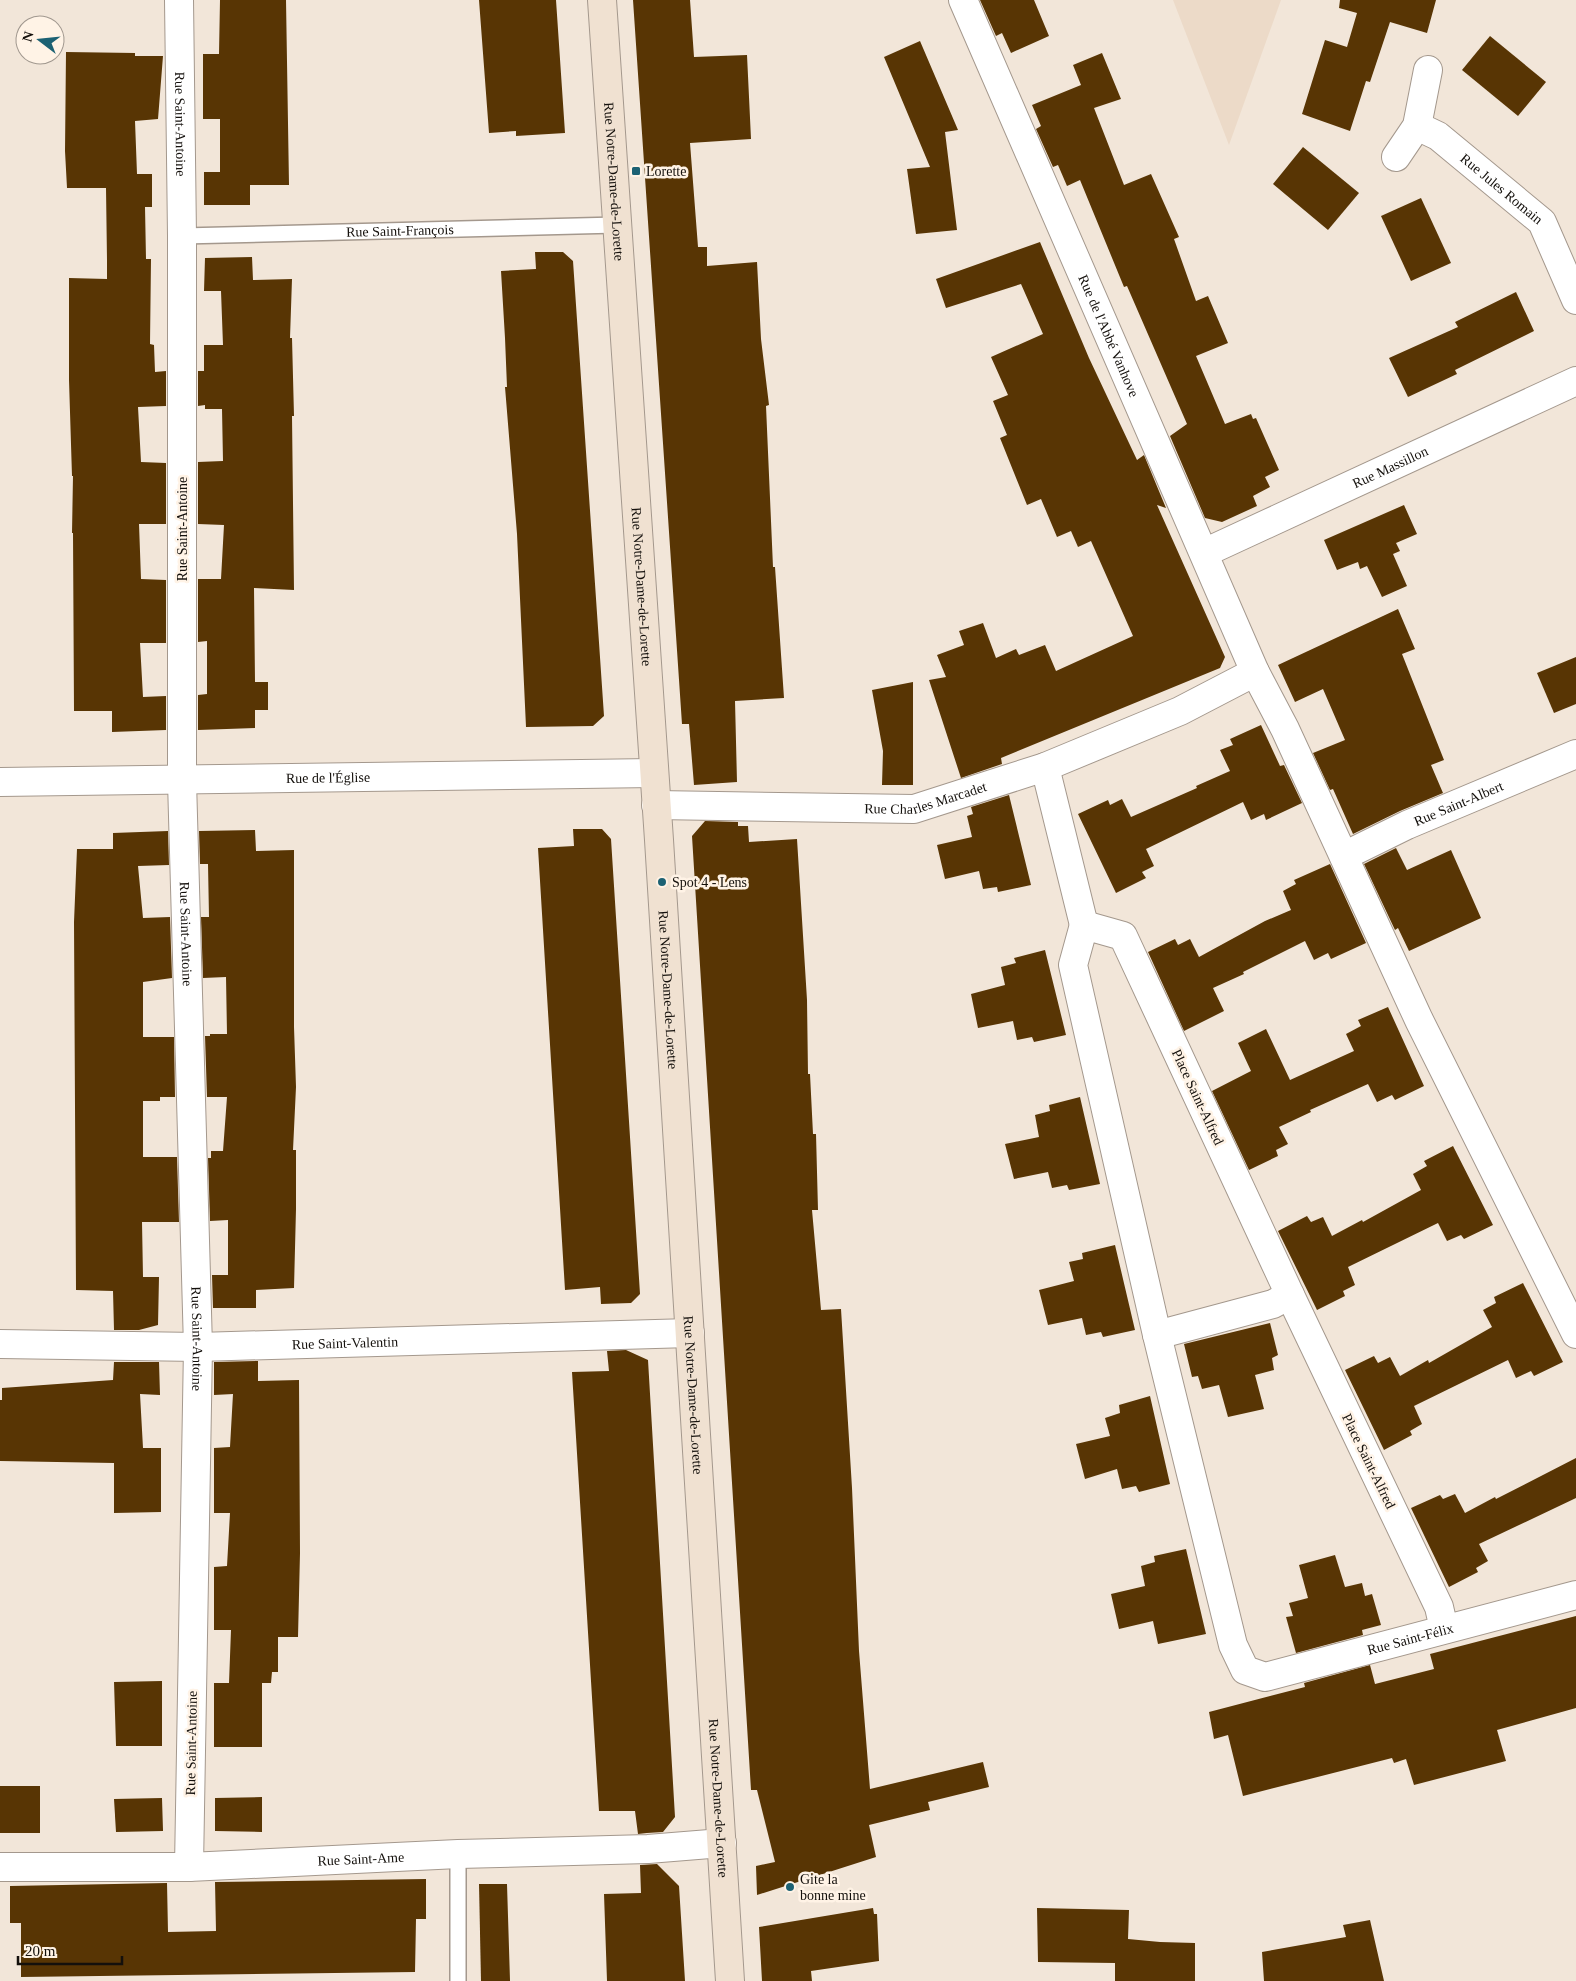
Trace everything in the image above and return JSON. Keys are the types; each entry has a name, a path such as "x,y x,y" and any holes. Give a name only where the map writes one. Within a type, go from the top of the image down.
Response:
{"street":[{"name":"Rue Saint-Antoine","path":"179,0 182,236 182,781 198,1347 189,1867"},
{"name":"Rue Notre-Dame-de-Lorette","path":"602,0 654,773 730,1981"},
{"name":"Rue de l'Abbé Vanhove","path":"963,0 1255,672 1285,729 1419,1020 1576,1334"},
{"path":"1396,157 1417,126 1428,70"},
{"name":"Rue Jules Romain","path":"1417,126 1438,136 1518,200 1542,222 1576,300"},
{"name":"Rue Massillon","path":"1204,553 1576,382"},
{"name":"Rue Charles Marcadet","path":"656,805 914,809 1044,767 1180,711 1255,672"},
{"name":"Rue Saint-Albert","path":"1344,856 1408,825 1566,758"},
{"path":"1044,767 1084,925 1073,965 1158,1335 1273,1304 1290,1295"},
{"name":"Rue de l'Église","path":"0,782 182,781 654,773"},
{"name":"Place Saint-Alfred","path":"1084,925 1123,936 1290,1295 1439,1607 1444,1629"},
{"name":"Rue Saint-Valentin","path":"0,1344 198,1347 690,1333"},
{"name":"Rue Saint-Félix","path":"1158,1335 1233,1645 1245,1670 1265,1677 1576,1595"},
{"name":"Rue Saint-Ame","path":"0,1867 189,1867 458,1854 648,1849 722,1843"}],"lane":[{"name":"Rue Saint-François","path":"182,236 617,225"},
{"path":"458,1854 458,1981"}],"shaded area":[{"path":"1173,0 1281,0 1229,145"}],"building":[{"path":"220,0 286,0 289,185 250,185 250,205 204,205 204,172 220,172 220,119 203,119 203,54 219,54"},
{"path":"479,0 556,0 565,133 516,136 516,131 489,133"},
{"path":"633,0 690,0 694,57 747,55 751,139 690,143 698,247 707,247 707,266 757,262 761,339 769,405 766,406 773,567 775,567 784,698 735,701 737,782 694,785 689,724 682,724"},
{"path":"980,0 1034,0 1049,36 1011,53 1002,33 996,36"},
{"path":"1340,0 1436,0 1427,33 1390,22 1370,82 1366,81 1350,131 1302,114 1325,40 1347,47 1357,13 1339,8"},
{"path":"1490,36 1546,82 1518,116 1462,70"},
{"path":"920,41 958,130 945,132 957,230 916,234 907,169 930,167 884,57"},
{"path":"66,52 135,53 135,56 163,56 158,119 135,121 137,174 152,174 152,207 145,207 146,259 151,259 150,344 154,345 155,372 166,371 166,406 138,407 141,462 166,463 166,524 139,524 141,579 166,580 166,643 140,643 143,697 166,696 166,730 112,732 112,711 74,711 73,476 69,380 69,278 107,279 107,260 106,188 67,188 65,151"},
{"path":"1102,53 1121,99 1094,108 1124,185 1151,174 1179,237 1174,239 1196,301 1208,296 1228,343 1196,356 1225,424 1251,414 1253,419 1256,418 1279,470 1265,477 1270,487 1253,496 1257,506 1222,522 1205,518 1170,436 1187,424 1127,286 1124,287 1080,180 1067,186 1058,165 1053,167 1036,129 1041,126 1032,105 1081,85 1073,65"},
{"path":"1303,147 1359,193 1328,230 1273,184"},
{"path":"1421,198 1451,263 1411,281 1381,216"},
{"path":"1040,242 1089,358 1137,460 1144,455 1166,508 1157,505 1225,657 1220,668 1001,758 1002,764 961,778 929,680 946,677 937,655 964,645 959,631 983,623 996,658 1016,649 1019,655 1045,645 1056,671 1133,636 1091,541 1078,547 1071,531 1057,537 1041,499 1027,505 1000,438 1007,435 993,401 1008,395 991,357 1043,334 1021,284 946,308 936,279"},
{"path":"535,252 563,252 573,261 604,716 593,726 526,727 517,534 505,387 507,387 501,271 536,269"},
{"path":"252,257 253,280 292,279 290,338 292,338 294,416 292,416 294,590 254,588 255,682 268,682 268,710 255,710 255,728 198,730 198,695 207,694 207,641 198,642 198,579 221,579 224,525 198,524 198,462 223,461 222,409 205,409 205,405 198,406 198,371 204,371 204,345 223,345 221,291 204,291 205,258"},
{"path":"1516,292 1534,331 1455,370 1457,374 1408,397 1389,358 1458,327 1455,322"},
{"path":"1404,505 1417,534 1396,543 1400,551 1393,554 1407,586 1382,597 1367,566 1360,569 1358,562 1337,570 1324,540"},
{"path":"1398,609 1415,649 1402,654 1444,760 1431,765 1443,793 1353,834 1333,789 1330,790 1313,753 1345,740 1323,689 1295,702 1278,665"},
{"path":"1576,657 1576,704 1554,713 1537,673"},
{"path":"913,682 913,785 882,785 883,751 872,690"},
{"path":"1261,725 1280,766 1284,765 1302,803 1266,820 1264,814 1251,820 1243,802 1146,849 1154,866 1142,872 1146,878 1116,893 1078,814 1108,800 1110,805 1122,799 1131,817 1197,788 1196,786 1230,771 1220,750 1233,745 1230,739"},
{"path":"1009,795 1031,885 998,892 997,887 983,889 979,871 945,879 937,845 972,837 967,816 973,814 971,807"},
{"path":"705,821 738,822 738,826 748,826 749,842 797,839 807,1000 808,1074 810,1074 813,1134 816,1134 818,1210 812,1210 821,1310 841,1309 852,1488 859,1651 870,1789 983,1762 989,1787 928,1802 930,1810 869,1825 876,1857 757,1895 756,1866 775,1862 757,1790 751,1790 692,836"},
{"path":"573,829 602,829 611,839 640,1294 631,1303 601,1304 600,1287 565,1290 538,848 574,846"},
{"path":"255,830 256,851 294,850 296,1087 293,1150 296,1150 296,1209 294,1288 256,1290 256,1308 213,1308 212,1275 228,1275 228,1220 210,1221 208,1158 211,1158 211,1151 223,1151 227,1097 207,1097 205,1036 210,1036 210,1034 227,1034 226,977 203,978 201,917 209,917 208,864 200,864 199,831"},
{"path":"168,831 169,865 138,866 143,918 170,917 172,978 143,982 143,1037 174,1037 175,1097 160,1097 160,1101 143,1101 143,1157 177,1157 179,1222 142,1222 143,1277 159,1277 158,1325 139,1330 114,1330 113,1291 76,1290 74,922 77,849 113,849 113,833"},
{"path":"1396,848 1407,870 1451,850 1481,918 1409,951 1398,928 1395,930 1364,864"},
{"path":"1330,864 1366,943 1331,959 1328,953 1314,960 1305,941 1243,972 1244,974 1213,988 1224,1011 1184,1031 1148,952 1175,939 1178,945 1190,939 1199,957 1265,921 1291,910 1283,891 1296,884 1294,880"},
{"path":"1045,950 1066,1035 1034,1042 1032,1037 1017,1040 1013,1021 978,1028 971,994 1005,985 1001,967 1016,963 1014,958"},
{"path":"1388,1007 1424,1086 1395,1100 1392,1095 1377,1102 1368,1084 1310,1110 1311,1112 1279,1127 1288,1144 1276,1150 1278,1156 1249,1170 1212,1091 1251,1071 1238,1043 1266,1029 1290,1080 1354,1051 1346,1034 1361,1026 1358,1020"},
{"path":"1080,1097 1100,1184 1069,1190 1067,1185 1052,1188 1048,1172 1014,1179 1005,1144 1039,1137 1035,1115 1050,1111 1049,1105"},
{"path":"1453,1146 1493,1225 1464,1239 1461,1235 1447,1241 1438,1223 1348,1267 1355,1285 1343,1291 1345,1296 1317,1310 1278,1231 1307,1216 1311,1222 1323,1217 1332,1236 1362,1220 1363,1222 1421,1190 1413,1174 1427,1166 1424,1161"},
{"path":"1115,1245 1135,1330 1103,1337 1101,1332 1086,1335 1082,1318 1048,1325 1039,1290 1074,1281 1069,1262 1083,1259 1082,1253"},
{"path":"1523,1283 1563,1362 1534,1376 1531,1371 1516,1378 1508,1360 1414,1406 1422,1424 1410,1431 1412,1435 1384,1450 1345,1370 1374,1356 1378,1363 1390,1357 1400,1376 1428,1360 1429,1363 1492,1327 1483,1310 1496,1303 1494,1297"},
{"path":"1270,1323 1278,1355 1272,1358 1274,1370 1255,1375 1264,1409 1228,1417 1219,1385 1202,1389 1198,1376 1192,1377 1184,1344"},
{"path":"626,1350 648,1360 675,1817 663,1832 638,1834 635,1811 599,1811 572,1372 609,1371 607,1351"},
{"path":"258,1361 258,1381 299,1380 300,1553 298,1637 278,1637 278,1672 272,1672 271,1683 262,1683 262,1747 214,1747 214,1683 229,1683 231,1630 214,1630 214,1567 227,1566 230,1513 214,1513 214,1448 230,1447 233,1394 214,1395 214,1362"},
{"path":"114,1362 159,1362 160,1395 140,1394 143,1448 161,1448 161,1512 114,1513 114,1463 0,1461 0,1400 2,1400 2,1388 113,1380"},
{"path":"1150,1396 1170,1484 1139,1492 1136,1486 1122,1489 1117,1469 1085,1479 1076,1444 1110,1436 1105,1418 1120,1413 1119,1405"},
{"path":"1576,1458 1576,1498 1479,1544 1488,1561 1476,1568 1478,1572 1449,1587 1411,1508 1440,1495 1443,1499 1455,1494 1465,1513"},
{"path":"1186,1549 1206,1634 1158,1644 1153,1621 1119,1629 1111,1594 1145,1586 1141,1566 1155,1562 1154,1556"},
{"path":"1335,1555 1345,1587 1362,1583 1365,1596 1372,1594 1381,1625 1362,1630 1363,1635 1296,1653 1286,1617 1293,1616 1289,1603 1308,1598 1299,1565"},
{"path":"1576,1616 1576,1708 1497,1730 1506,1761 1414,1785 1406,1759 1394,1763 1392,1758 1243,1796 1228,1735 1214,1739 1209,1712 1305,1687 1304,1683 1370,1665 1375,1684 1434,1669 1430,1654"},
{"path":"162,1681 162,1746 116,1746 114,1682"},
{"path":"0,1786 40,1786 40,1833 0,1833"},
{"path":"262,1797 262,1832 215,1831 215,1798"},
{"path":"162,1798 163,1831 116,1832 114,1799"},
{"path":"657,1864 679,1886 685,1981 607,1981 604,1894 641,1893 640,1865"},
{"path":"426,1879 426,1919 416,1919 415,1972 21,1977 21,1923 10,1923 10,1886 167,1883 168,1932 216,1931 215,1882"},
{"path":"479,1884 507,1884 510,1981 481,1981"},
{"path":"873,1908 874,1914 877,1914 879,1961 811,1971 812,1981 762,1981 759,1927"},
{"path":"1037,1908 1129,1910 1128,1939 1195,1943 1195,1981 1115,1981 1115,1963 1038,1962"},
{"path":"1370,1920 1384,1981 1264,1981 1262,1952 1346,1937 1343,1925"}],"place":[{"name":"Lorette","path":"636,171"},
{"name":"Spot 4 - Lens","path":"662,882"},
{"name":"Gite la bonne mine","path":"790,1887"}]}
